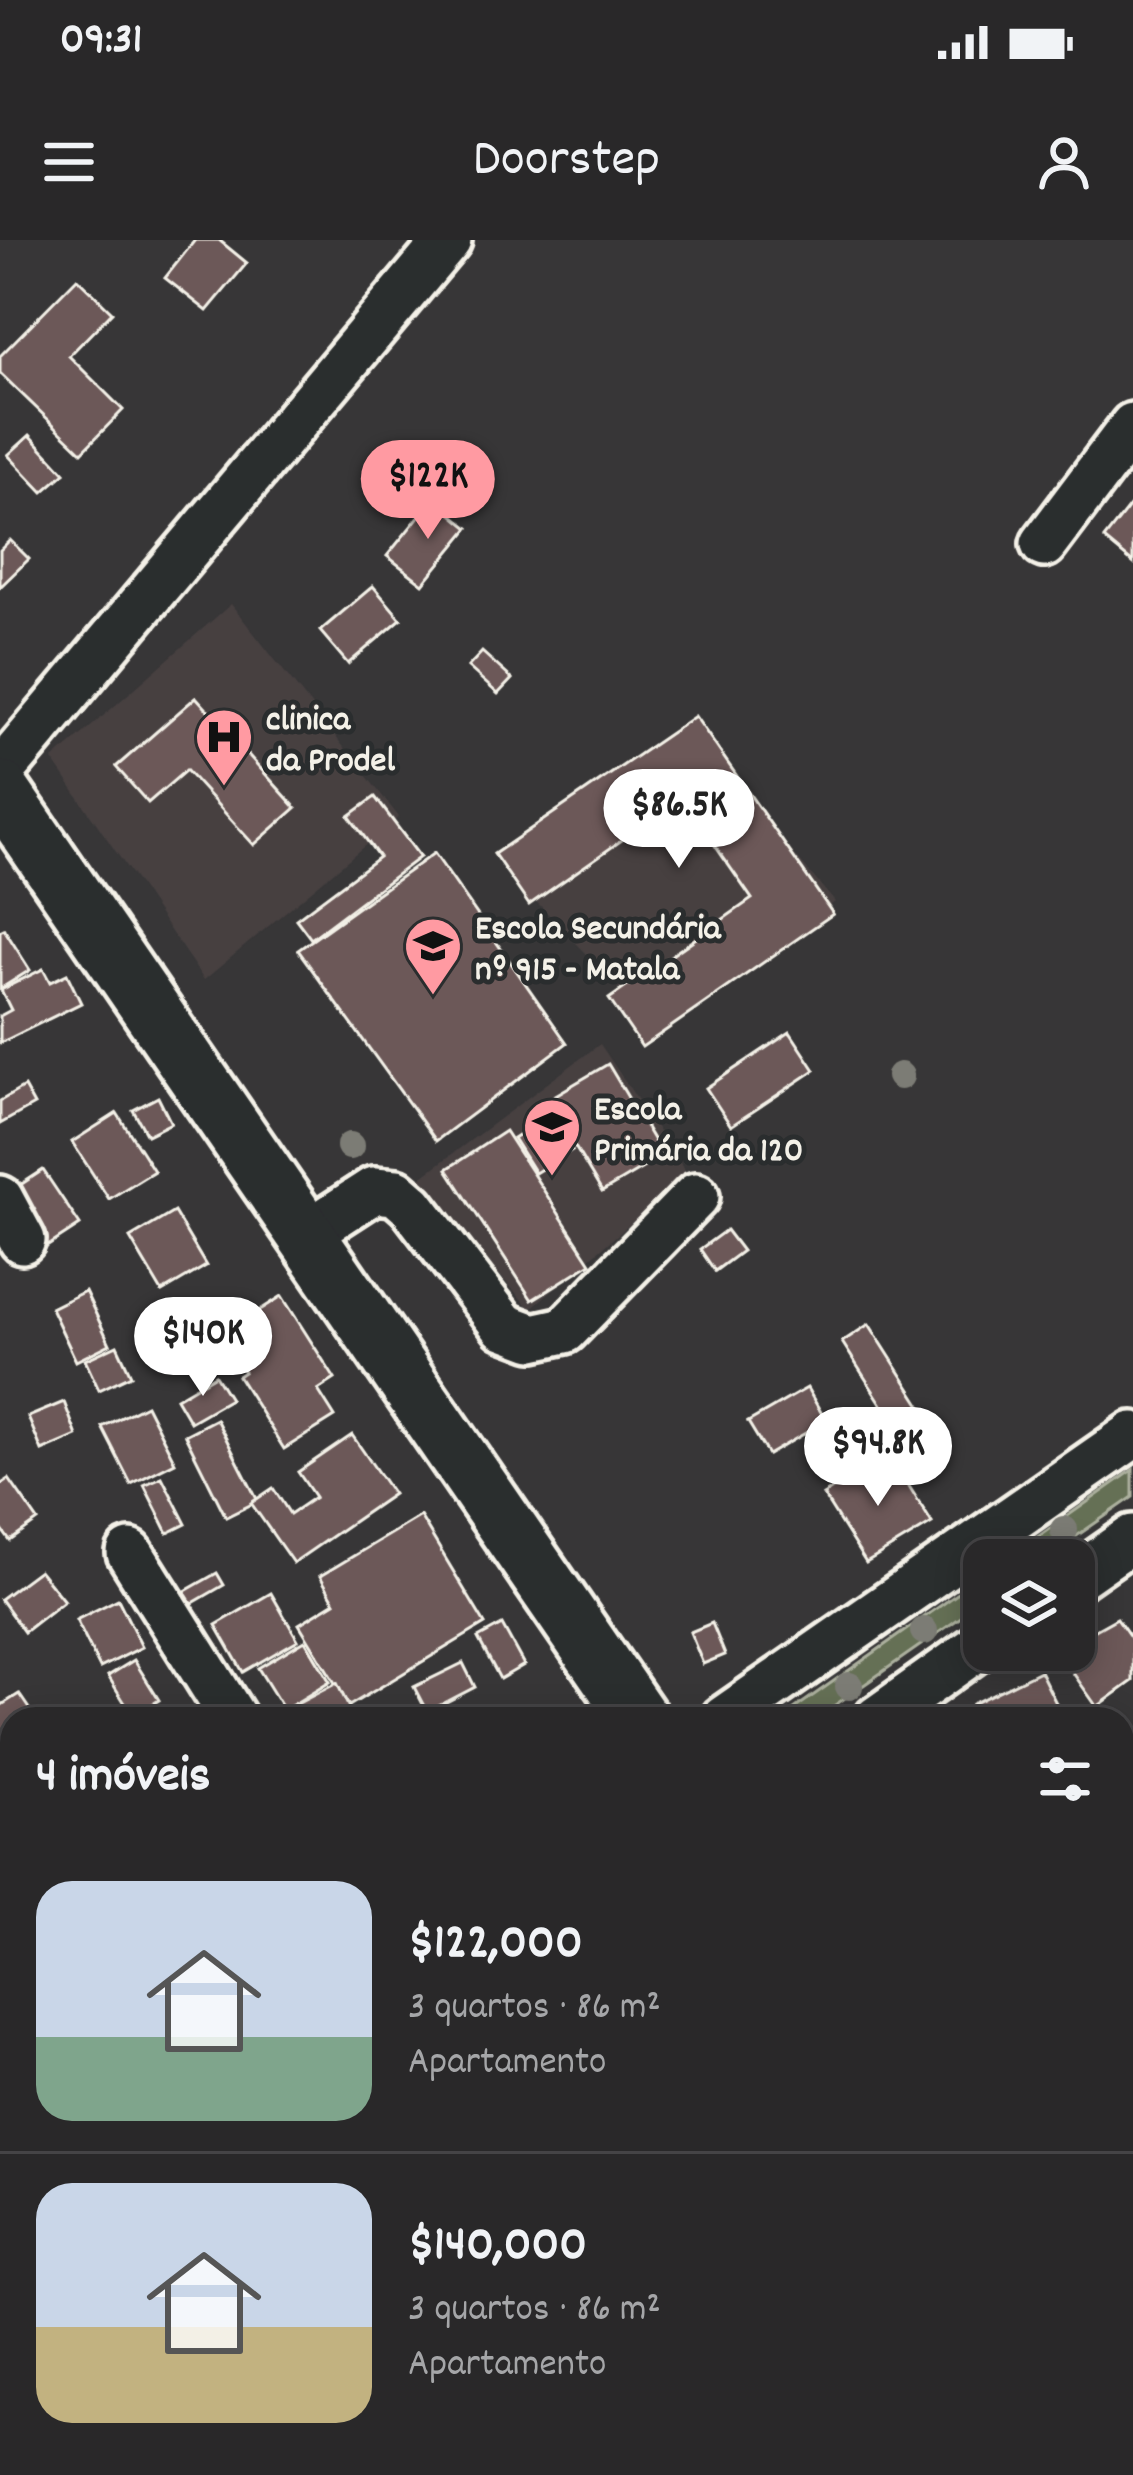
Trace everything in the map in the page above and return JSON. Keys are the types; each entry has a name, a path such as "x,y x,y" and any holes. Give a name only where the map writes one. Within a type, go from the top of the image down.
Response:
{"main road":[{"path":"0,790 631,1707"}],"street":[{"path":"0,773 448,240"},
{"path":"1044,544 1133,426"},
{"path":"306,1234 374,1190 396,1192 504,1326 533,1337 565,1330 696,1196"},
{"path":"0,1199 22,1240"},
{"path":"741,1707 1133,1435"},
{"path":"1095,1565 1133,1538"},
{"path":"130,1553 226,1707"},
{"path":"894,1707 963,1658"}],"shaded area":[{"name":"clinica da Prodel","path":"231,604 399,817 204,980 53,760"},
{"path":"685,727 835,902 664,1034 499,863"},
{"name":"Escola Primária da 120","path":"600,1044 688,1175 530,1309 416,1181"}],"green space":[{"path":"1133,1470 1133,1497 1072,1539 1035,1539"},
{"path":"963,1590 963,1616 832,1707 797,1707"}],"building":[{"path":"195,240 219,240 247,263 207,311 165,278"},
{"path":"77,278 112,312 69,356 123,410 82,452 0,373 0,356"},
{"path":"30,435 65,473 43,492 8,455"},
{"path":"433,499 469,528 423,584 387,556"},
{"path":"1133,502 1133,563 1104,539"},
{"path":"10,540 29,559 0,587 0,550"},
{"path":"373,586 401,619 348,664 320,631"},
{"path":"482,652 512,679 498,694 468,667"},
{"path":"196,697 296,808 254,845 186,770 148,803 116,767"},
{"path":"695,716 833,914 642,1047 609,999 752,899 682,798 529,905 494,854"},
{"path":"375,797 420,857 311,939 296,919 379,857 349,816"},
{"name":"Escola Secundária nº 915 - Matala","path":"434,853 567,1043 436,1141 298,950"},
{"path":"4,929 30,970 0,989 0,931"},
{"path":"43,969 50,982 67,974 81,1003 0,1043 0,1016 11,1010 1,990"},
{"path":"790,1032 815,1070 731,1126 706,1088"},
{"path":"608,1064 663,1156 602,1192 547,1100"},
{"path":"24,1087 34,1105 0,1124 0,1101"},
{"path":"158,1097 171,1123 147,1135 133,1110"},
{"path":"117,1113 154,1171 109,1199 72,1142"},
{"path":"549,1115 572,1150 535,1173 513,1138"},
{"path":"505,1131 591,1263 532,1300 447,1169"},
{"path":"43,1170 80,1225 45,1248 8,1193"},
{"path":"174,1212 206,1266 162,1292 130,1238"},
{"path":"726,1230 742,1251 715,1271 700,1249"},
{"path":"85,1291 110,1344 76,1361 51,1308"},
{"path":"282,1296 335,1379 318,1390 335,1417 284,1449 238,1376 244,1372 221,1335"},
{"path":"869,1324 922,1407 895,1425 842,1342"},
{"path":"117,1345 131,1375 99,1390 85,1360"},
{"path":"215,1375 230,1399 190,1422 176,1398"},
{"path":"807,1388 826,1421 768,1455 748,1422"},
{"path":"64,1402 77,1436 42,1451 28,1417"},
{"path":"146,1405 175,1462 131,1484 102,1427"},
{"path":"216,1419 258,1501 226,1517 185,1435"},
{"path":"352,1435 393,1494 293,1563 251,1503 273,1488 290,1514 315,1497 298,1472"},
{"path":"889,1454 932,1523 866,1563 823,1495"},
{"path":"162,1477 186,1524 168,1533 144,1485"},
{"path":"9,1479 38,1521 10,1541 0,1527 0,1485"},
{"path":"420,1516 485,1624 349,1706 299,1624 335,1602 320,1576"},
{"path":"39,1570 64,1601 24,1632 0,1599"},
{"path":"217,1573 224,1585 186,1607 157,1607"},
{"path":"271,1593 298,1640 243,1672 216,1625"},
{"path":"118,1599 142,1647 100,1668 76,1620"},
{"path":"1117,1618 1133,1641 1133,1681 1097,1707 1072,1671 1095,1671 1095,1630"},
{"path":"712,1623 725,1655 703,1664 690,1632"},
{"path":"502,1625 524,1665 500,1679 478,1638"},
{"path":"305,1640 330,1682 282,1707 258,1668"},
{"path":"134,1660 159,1700 148,1707 127,1707 108,1676"},
{"path":"463,1663 475,1687 437,1707 424,1707 414,1687"},
{"path":"1040,1671 1058,1707 973,1707"},
{"path":"337,1683 349,1707 294,1707"},
{"path":"19,1694 28,1707 0,1707"}],"place":[{"name":"clinica da Prodel","path":"224,788"},
{"name":"Escola Secundária nº 915 - Matala","path":"433,997"},
{"name":"Escola Primária da 120","path":"552,1178"}]}
